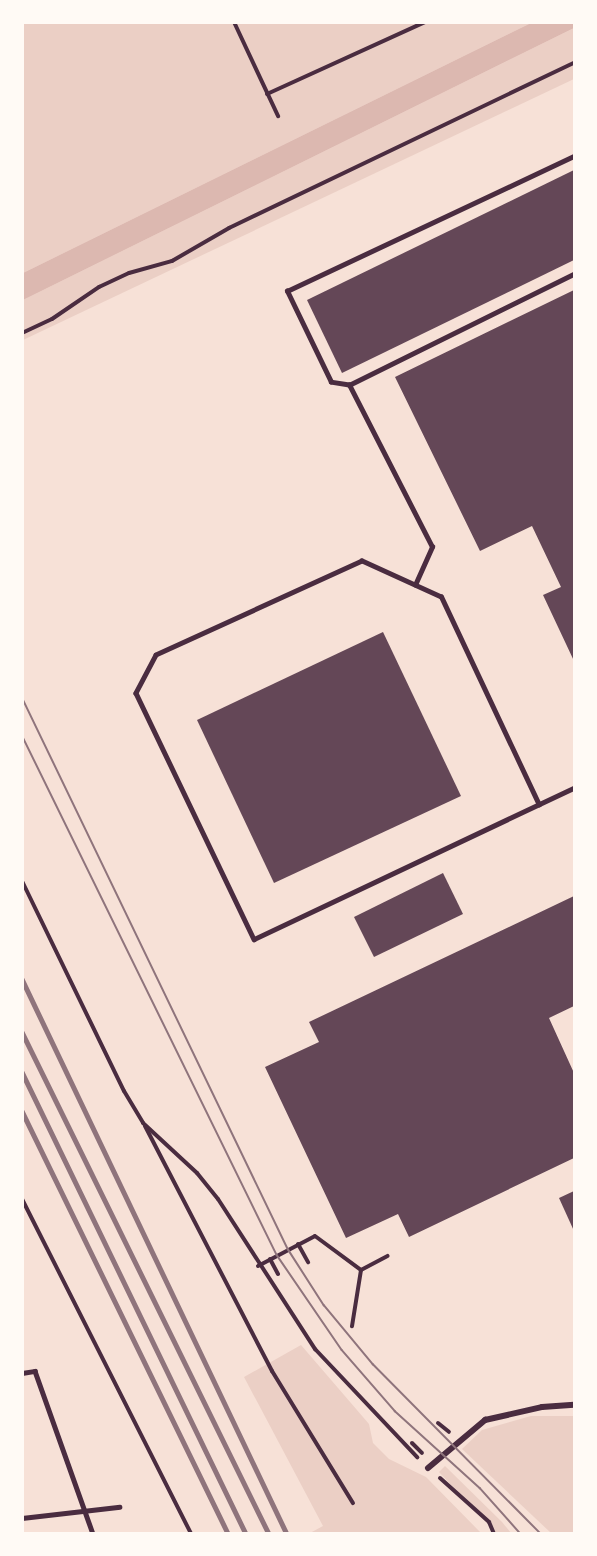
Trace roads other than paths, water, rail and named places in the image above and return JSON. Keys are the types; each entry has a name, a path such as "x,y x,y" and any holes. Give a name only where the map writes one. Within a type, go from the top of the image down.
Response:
{"street":[{"path":"428,1468 485,1420 542,1407 574,1405"}],"lane":[{"path":"574,156 287,291 331,382 350,385 574,274"},
{"path":"350,385 432,547 415,585"},
{"path":"538,805 441,597 362,561 156,655 136,693 254,939 538,805 574,788"},
{"path":"22,1373 35,1371 93,1533"},
{"path":"22,1518 119,1507"}],"tram line":[{"path":"22,697 288,1249 324,1305 373,1364 541,1534"},
{"path":"22,735 277,1255 342,1350 395,1411 480,1488 521,1534"}],"railway":[{"path":"22,979 287,1534"},
{"path":"22,1032 269,1534"},
{"path":"22,1072 246,1534"},
{"path":"22,1111 228,1534"}]}
